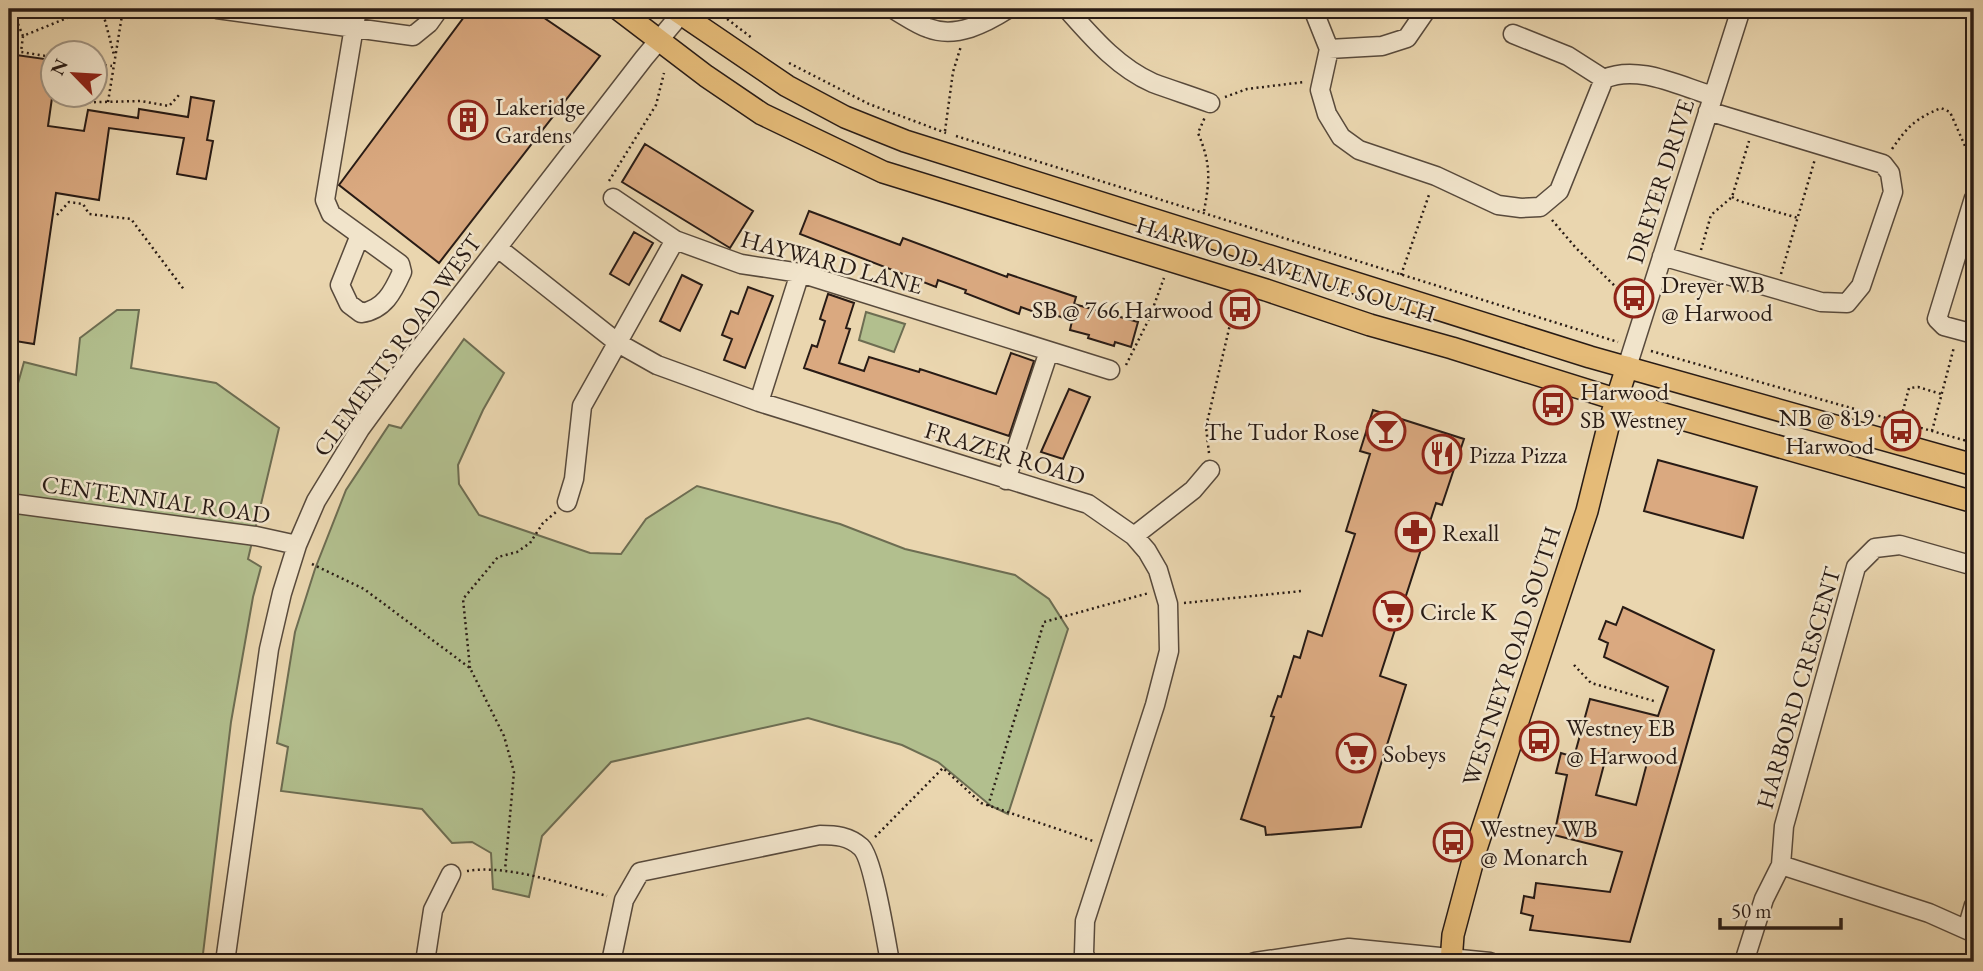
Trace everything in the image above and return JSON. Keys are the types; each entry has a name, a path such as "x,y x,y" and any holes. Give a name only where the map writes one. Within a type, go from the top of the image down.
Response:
{"main road":[{"name":"HARWOOD AVENUE SOUTH","path":"618,9 706,76 762,114 883,172 1370,325 1974,502"},
{"name":"HARWOOD AVENUE SOUTH","path":"680,10 787,86 845,117 905,141 1200,223 1627,368 1974,465"},
{"name":"WESTNEY ROAD SOUTH","path":"1451,960 1453,935 1476,849 1587,511 1616,399 1627,368"}],"street":[{"path":"217,9 413,36 429,23 439,9"},
{"path":"357,9 325,200 331,214 360,235"},
{"path":"893,9 929,29 944,31 981,25 1008,9"},
{"path":"1067,9 1095,41 1121,64 1152,82 1210,103"},
{"path":"1313,9 1329,49 1320,90 1327,114 1340,136 1359,150 1436,176 1498,205 1540,207 1559,191 1604,79 1615,74 1649,76 1754,125 1883,164 1890,173 1893,192 1861,286 1847,303 1821,302 1662,256"},
{"path":"1329,49 1382,46 1407,38 1427,9"},
{"name":"DREYER DRIVE","path":"1627,368 1741,9"},
{"name":"CLEMENTS ROAD WEST","path":"225,962 269,649 297,545 316,501 360,429 680,10"},
{"path":"1513,34 1568,56 1604,79"},
{"name":"HAYWARD LANE","path":"610,192 675,240 741,264 800,273 1110,370"},
{"path":"1967,332 1944,326 1937,319 1974,198"},
{"path":"567,502 574,479 582,405 675,240"},
{"name":"FRAZER ROAD","path":"498,248 618,343 657,365 759,402 1088,504 1134,536 1147,551 1166,596 1169,651 1155,705 1085,921 1084,953 1087,962"},
{"path":"759,402 800,273"},
{"path":"1006,480 1049,351"},
{"path":"1134,536 1193,490 1210,470"},
{"name":"CENTENNIAL ROAD","path":"9,503 256,536 297,545"},
{"name":"HARBORD CRESCENT","path":"1781,865 1784,826 1856,567 1875,548 1900,545 1974,566"},
{"path":"611,962 624,900 640,872 820,835 841,835 863,848 870,866 890,962"},
{"path":"1744,962 1764,899 1781,865 1929,913 1970,931 1974,905"},
{"path":"425,962 433,910 451,874"},
{"path":"1255,962 1414,953 1451,960 1490,962"}],"path":[{"path":"23,36 89,9"},
{"path":"102,9 114,59"},
{"path":"123,9 108,102 141,102 169,106 179,95"},
{"path":"714,9 756,41"},
{"path":"12,10 23,36 20,52 38,55"},
{"path":"945,133 951,80 961,50 964,29"},
{"path":"779,56 869,104 1200,223 1401,276 1603,338"},
{"path":"108,66 113,67"},
{"path":"610,192 609,180 656,105 664,73"},
{"path":"1200,223 1210,180 1208,155 1198,133 1210,103 1247,89 1321,81"},
{"path":"1883,164 1910,124 1941,108 1950,112 1965,146"},
{"path":"1696,267 1712,215 1732,197 1754,125"},
{"path":"1776,290 1820,145"},
{"path":"1401,276 1436,176"},
{"path":"1732,197 1798,218"},
{"path":"57,215 69,202 83,204 89,214 131,219 185,291"},
{"path":"1540,207 1576,248 1622,293"},
{"path":"1110,370 1126,366 1173,262"},
{"path":"1210,470 1206,428 1234,304 1244,284"},
{"path":"1931,431 1941,394 1967,332"},
{"path":"1661,354 1974,443"},
{"path":"1900,422 1909,388 1918,387 1941,394"},
{"path":"505,870 514,772 504,736 470,668 463,599 498,557 517,552 530,543 543,523 567,502"},
{"path":"312,564 365,589 470,668"},
{"path":"988,806 1044,622 1166,596 1303,591"},
{"path":"1574,665 1591,683 1654,701"},
{"path":"863,848 943,768 981,803 1109,846"},
{"path":"451,874 484,868 505,870 624,900"}],"green space":[{"path":"117,310 139,310 131,368 216,383 279,428 248,559 261,567 253,597 231,722 202,962 9,962 9,433 15,394 24,362 76,375 80,338"},
{"path":"866,312 905,324 894,352 859,340"},
{"path":"464,339 504,373 483,410 458,465 459,484 479,515 590,553 621,554 646,519 697,486 840,524 905,549 1015,575 1049,599 1068,629 1008,814 991,806 938,762 902,745 808,718 611,762 542,836 529,897 493,889 491,853 472,842 452,843 422,809 281,791 288,747 277,743 295,632 315,569 346,490 389,425 401,428"}],"building":[{"name":"Lakeridge Gardens","path":"470,9 531,9 600,56 439,263 339,185"},
{"path":"9,54 38,58 38,108 51,108 48,126 84,131 88,110 138,118 139,109 188,117 191,97 214,101 207,140 213,141 206,179 177,174 184,138 109,128 99,200 56,193 34,344 9,340"},
{"path":"645,144 753,211 730,248 622,182"},
{"path":"809,211 900,245 903,238 1007,277 1008,274 1076,297 1074,304 1138,322 1131,347 1115,342 1114,346 1088,338 1089,335 1070,330 1072,321 1050,313 1048,317 1021,307 1019,314 938,280 936,287 800,234"},
{"path":"634,232 653,243 629,285 610,274"},
{"path":"682,275 702,285 680,331 660,321"},
{"path":"748,287 773,296 745,368 724,360 732,339 722,335 731,311 738,314"},
{"path":"828,294 854,303 846,328 850,329 839,363 864,371 869,357 919,372 920,369 996,394 1011,353 1034,361 1009,436 804,368 812,345 817,347 825,321 820,319"},
{"path":"1069,389 1090,397 1063,459 1041,452"},
{"path":"1373,410 1464,439 1442,505 1436,503 1380,676 1406,685 1361,827 1266,835 1265,827 1241,819 1274,717 1271,716 1278,696 1281,697 1294,656 1300,658 1308,631 1322,636 1355,534 1346,531 1370,454 1360,451"},
{"path":"1658,460 1757,487 1743,538 1644,511"},
{"path":"1623,607 1714,650 1630,942 1530,930 1533,916 1521,913 1524,896 1534,898 1536,883 1610,892 1622,852 1554,835 1567,775 1556,773 1561,753 1574,757 1590,699 1658,716 1668,687 1604,657 1608,643 1599,639 1606,621 1616,625","holes":["1607,753 1647,763 1636,805 1596,795"]}],"place":[{"name":"Lakeridge Gardens","path":"468,120"},
{"name":"Dreyer WB @ Harwood","path":"1634,298"},
{"name":"SB @ 766 Harwood","path":"1240,309"},
{"name":"Harwood SB Westney","path":"1553,405"},
{"name":"The Tudor Rose","path":"1386,431"},
{"name":"NB @ 819 Harwood","path":"1901,431"},
{"name":"Pizza Pizza","path":"1442,454"},
{"name":"Rexall","path":"1415,532"},
{"name":"Circle K","path":"1393,611"},
{"name":"Westney EB @ Harwood","path":"1539,741"},
{"name":"Sobeys","path":"1356,753"},
{"name":"Westney WB @ Monarch","path":"1453,842"}]}
